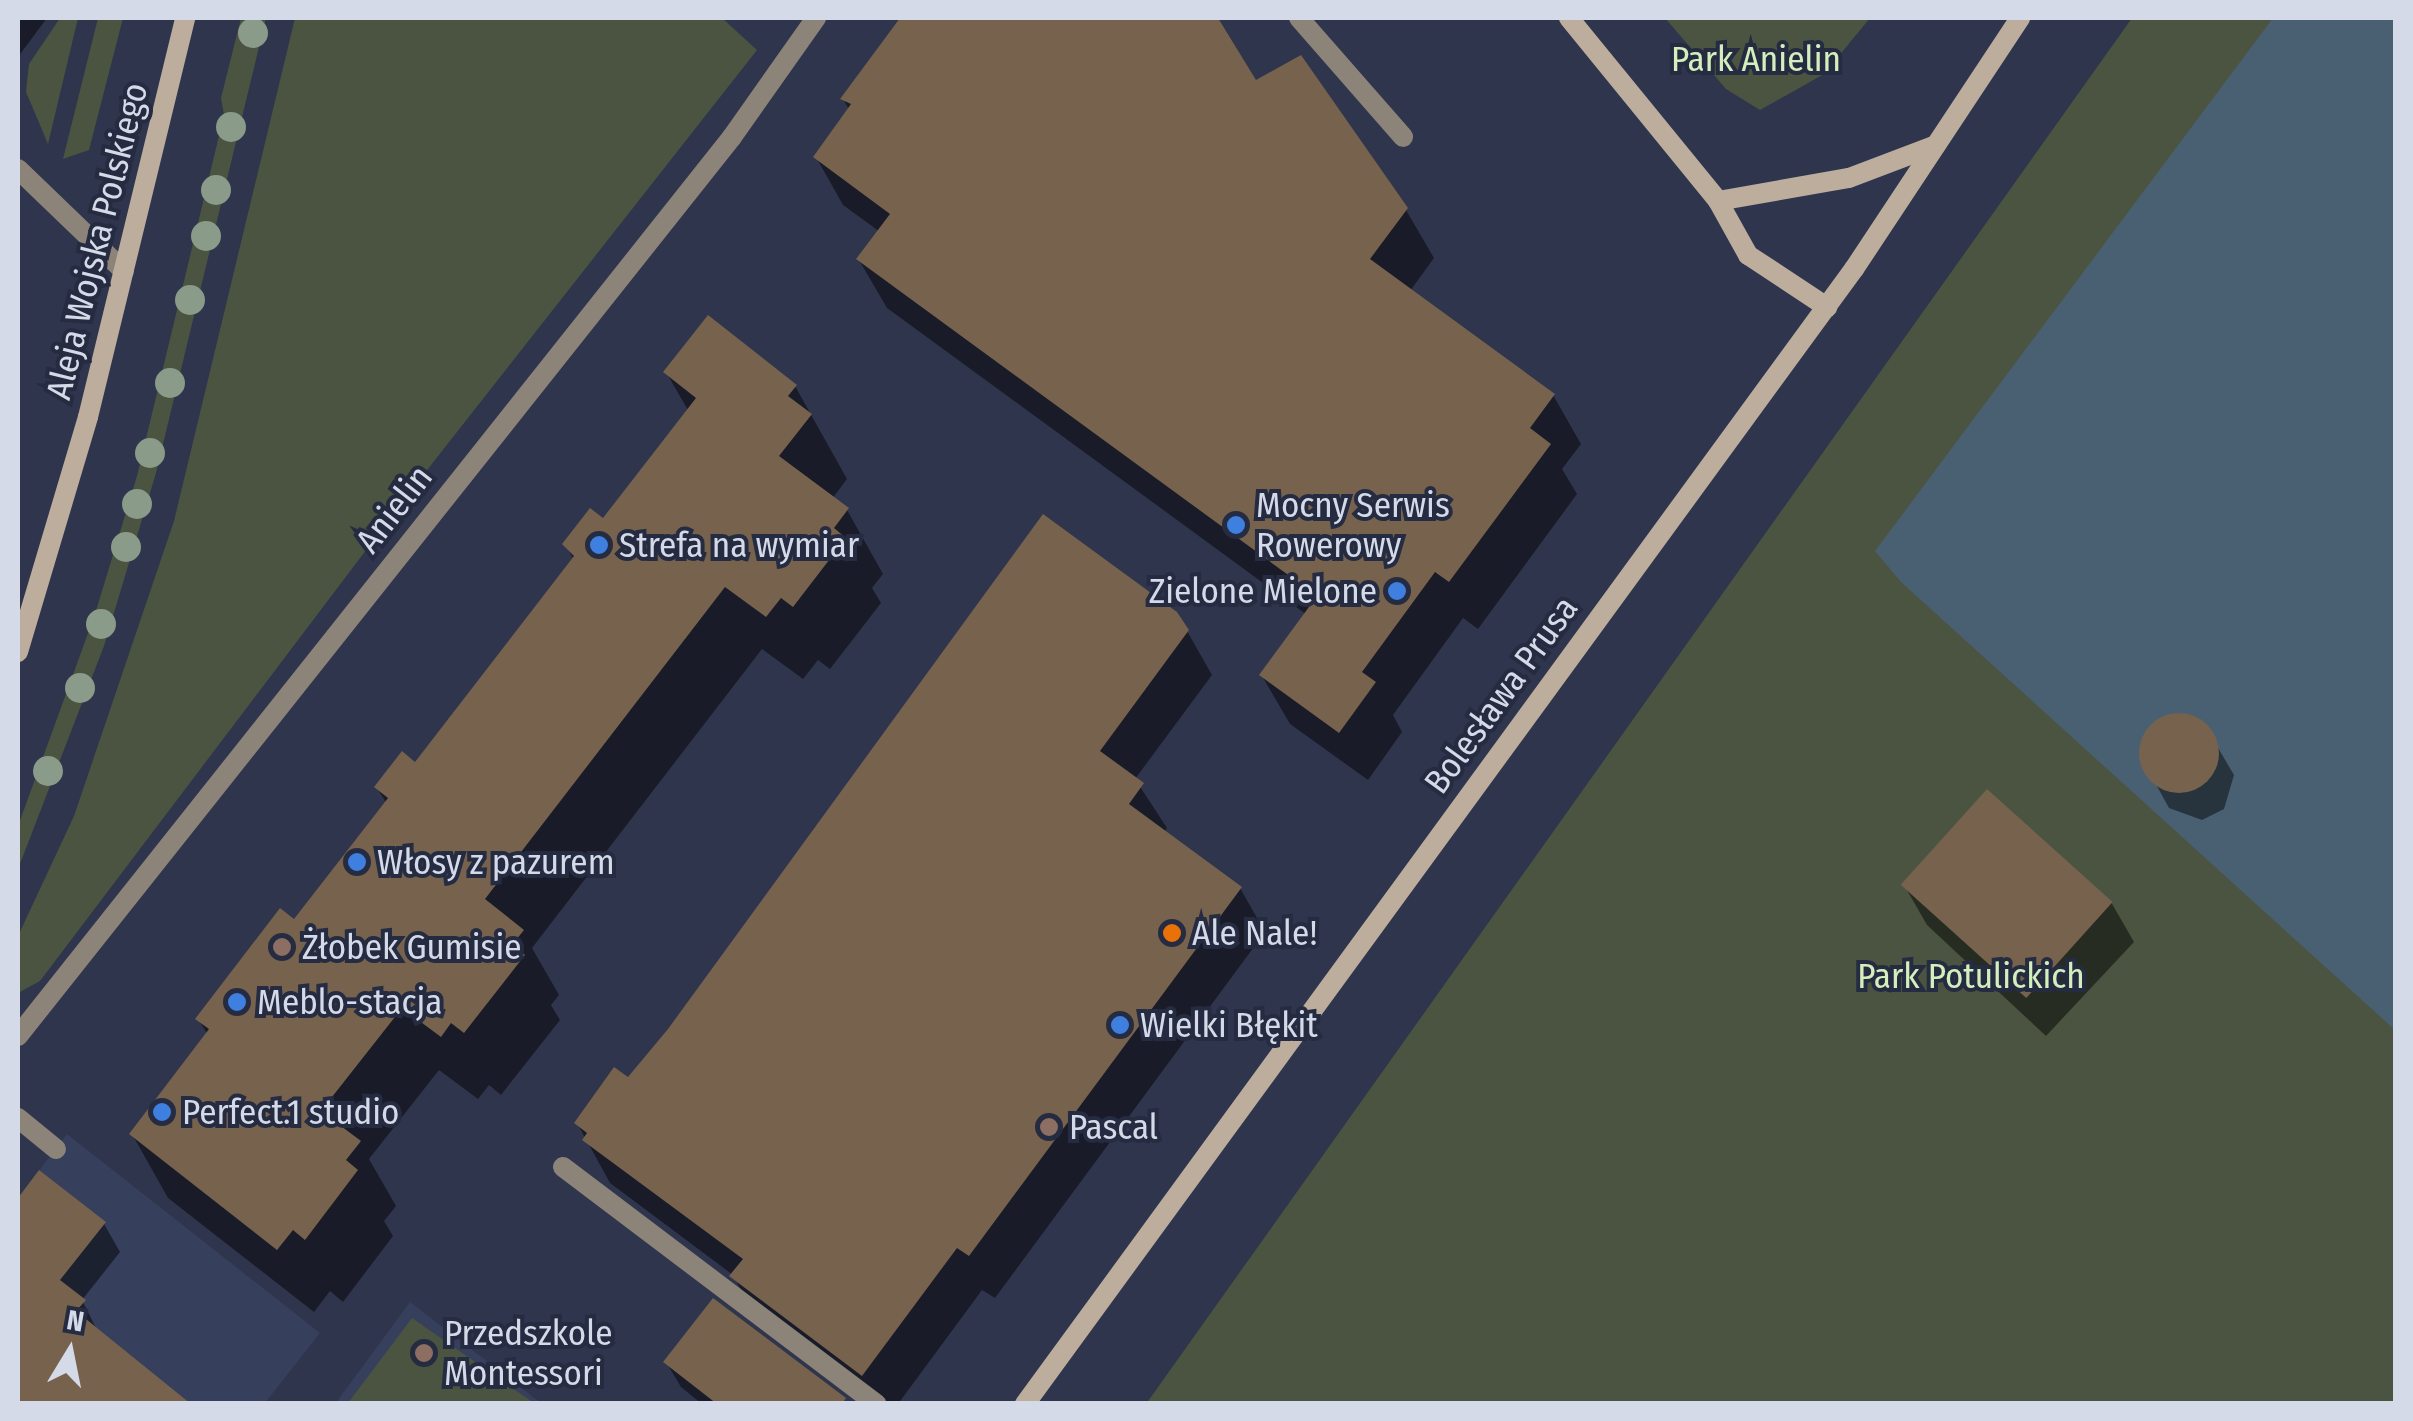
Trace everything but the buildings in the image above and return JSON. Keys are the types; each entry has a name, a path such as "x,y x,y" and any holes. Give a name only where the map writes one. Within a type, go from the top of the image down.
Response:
{"street":[{"name":"Aleja Wojska Polskiego","path":"18,652 124,271 185,18"},
{"name":"Anielin","path":"18,1036 732,137 816,18"},
{"path":"1299,18 1402,138"},
{"path":"1570,18 1718,201 1748,255 1827,307"},
{"name":"Bolesława Prusa","path":"1025,1404 1827,307 2020,18"},
{"path":"1718,201 1849,178 1936,145"},
{"path":"18,169 124,271"},
{"path":"18,1118 56,1149"},
{"path":"564,1167 876,1404"}],"shaded area":[{"path":"2273,18 2395,18 2395,1030 1901,582 1875,551"},
{"path":"67,1134 320,1333 265,1403 18,1403 18,1198"},
{"name":"Przedszkole Montessori","path":"410,1302 541,1403 335,1404"}],"green space":[{"path":"60,18 78,18 48,144 26,92 29,64"},
{"path":"98,18 123,18 89,150 63,159"},
{"path":"241,18 266,18 156,473 104,646 18,869 18,826 95,614 137,476 224,115 221,98"},
{"path":"295,18 722,18 757,50 413,488 40,981 18,993 18,936 74,816 174,521"},
{"name":"Park Anielin","path":"1665,18 1870,18 1824,74 1760,110 1726,89"},
{"name":"Park Potulickich","path":"2132,18 2395,18 2395,1403 1146,1404"},
{"name":"Przedszkole Montessori","path":"412,1318 534,1403 348,1403"}],"place":[{"name":"Mocny Serwis Rowerowy","path":"1236,525"},
{"name":"Strefa na wymiar","path":"599,545"},
{"name":"Zielone Mielone","path":"1397,591"},
{"name":"Włosy z pazurem","path":"357,862"},
{"name":"Ale Nale!","path":"1172,933"},
{"name":"Żłobek Gumisie","path":"282,947"},
{"name":"Meblo-stacja","path":"237,1002"},
{"name":"Wielki Błękit","path":"1120,1025"},
{"name":"Perfect.1 studio","path":"162,1112"},
{"name":"Pascal","path":"1049,1127"},
{"name":"Przedszkole Montessori","path":"424,1353"}]}
